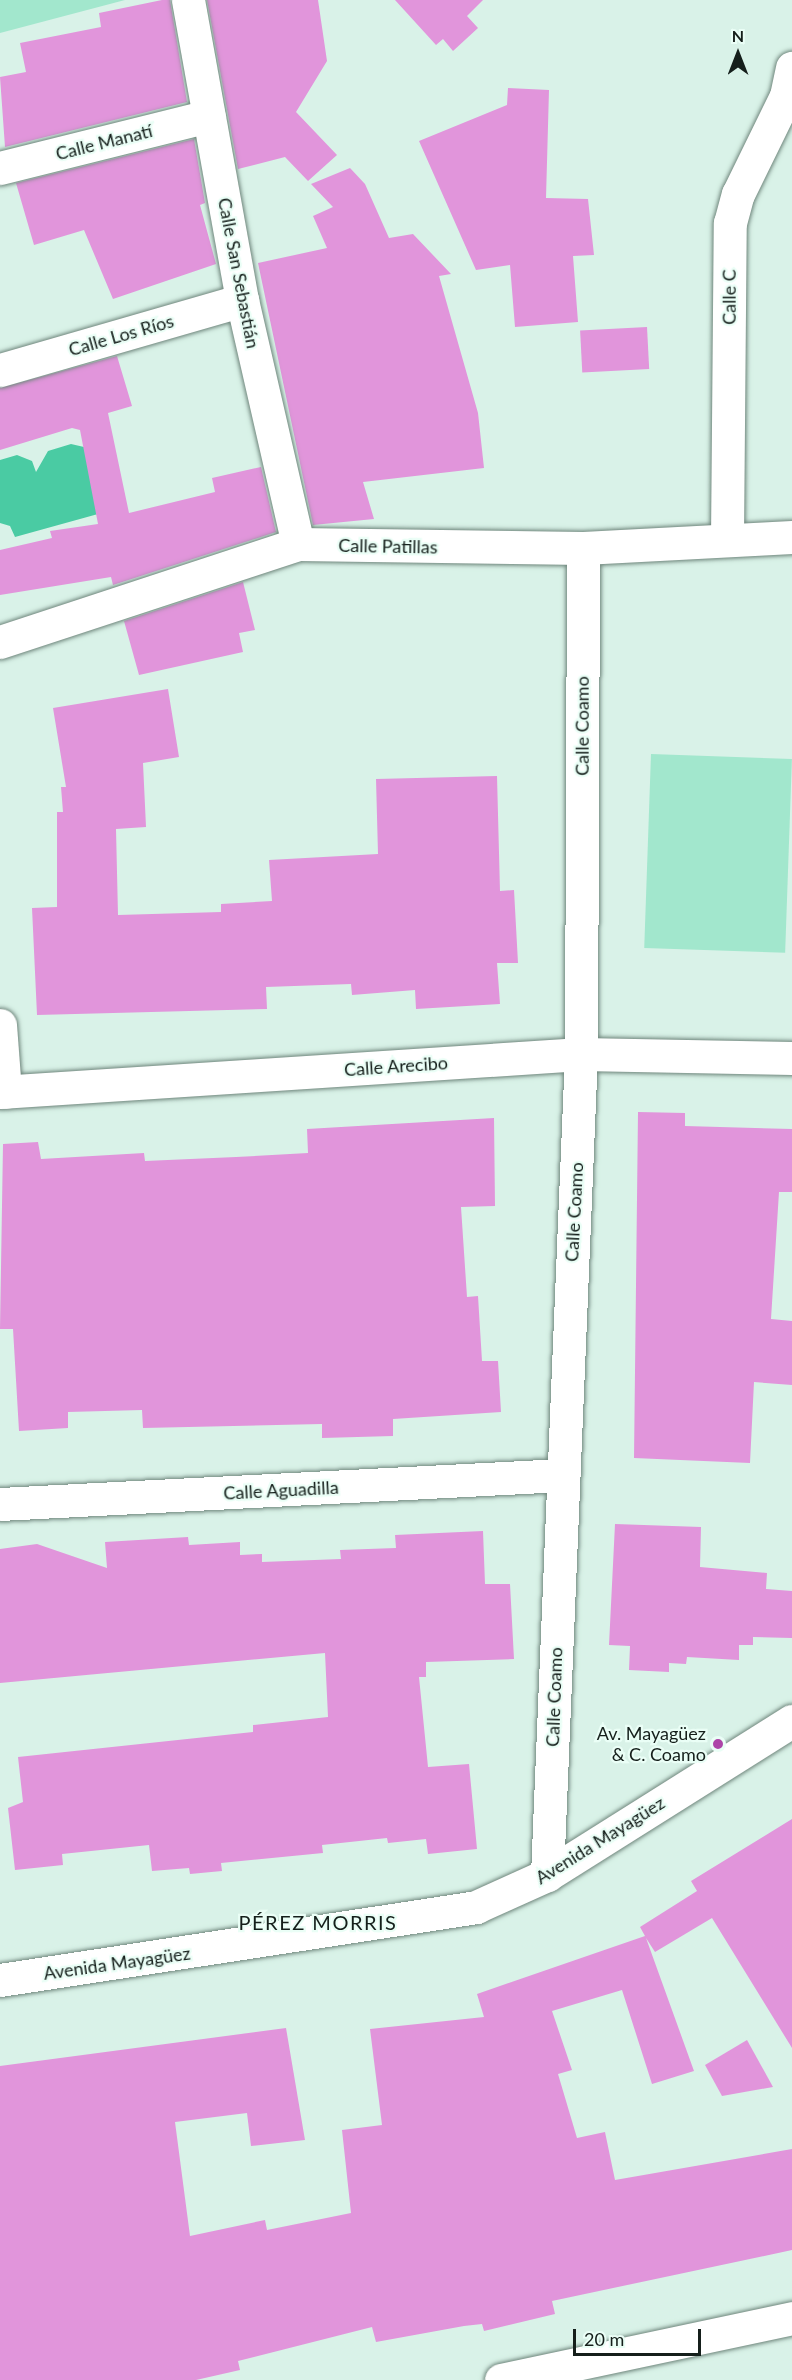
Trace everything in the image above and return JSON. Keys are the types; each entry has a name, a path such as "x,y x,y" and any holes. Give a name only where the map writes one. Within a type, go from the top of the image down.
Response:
{"street":[{"name":"Calle San Sebastián","path":"188,0 242,300 298,544"},
{"name":"Calle C","path":"727,538 730,223 738,194 786,96 792,68"},
{"name":"Calle Manatí","path":"0,168 209,116"},
{"name":"Calle Los Ríos","path":"0,370 242,300"},
{"name":"Calle Patillas","path":"0,642 298,544 583,548 727,538 792,537"},
{"name":"Calle Coamo","path":"547,1875 561,1475 581,1054 583,548"},
{"path":"0,1025 2,1092"},
{"name":"Calle Arecibo","path":"2,1092 581,1054 792,1058"},
{"name":"Calle Aguadilla","path":"0,1504 561,1475"},
{"name":"Avenida Mayagüez","path":"0,1980 419,1919 476,1907 547,1875 792,1721"},
{"path":"501,2380 792,2318"}],"green space":[{"path":"0,0 125,0 0,33"},
{"path":"71,444 84,447 98,514 15,537 10,526 0,523 0,460 17,455 32,461 36,472 48,451"},
{"path":"651,754 792,759 785,953 644,948"}],"building":[{"path":"170,0 187,102 5,147 0,77 26,72 20,43 101,27 99,13"},
{"path":"207,0 318,0 327,61 296,112 337,155 308,181 285,157 238,169"},
{"path":"395,0 483,0 467,16 478,28 453,51 443,39 436,45"},
{"path":"508,88 549,90 546,198 588,199 594,255 573,256 578,322 515,327 510,265 476,270 419,141 507,105"},
{"path":"194,139 205,203 200,205 216,264 113,299 84,230 34,245 16,183"},
{"path":"350,168 365,184 389,238 413,234 451,274 439,276 478,413 484,468 363,482 374,519 313,525 258,263 327,248 313,216 333,207 311,184"},
{"path":"647,327 649,369 582,372 580,331"},
{"path":"117,356 132,406 108,413 129,513 215,492 212,478 261,467 276,532 113,585 111,577 0,595 0,550 52,538 50,531 98,524 80,430 72,428 0,450 0,388"},
{"path":"243,582 255,630 239,633 243,652 139,675 124,621"},
{"path":"168,689 179,757 143,763 146,827 116,829 118,915 221,912 221,904 272,901 269,860 378,854 376,779 497,776 500,891 514,890 518,963 497,963 500,1004 416,1009 415,990 352,995 351,984 266,987 267,1009 37,1015 32,908 57,907 57,812 63,812 61,787 66,787 53,708"},
{"path":"638,1112 685,1113 685,1126 792,1129 792,1192 779,1192 771,1319 792,1321 792,1385 754,1382 750,1463 634,1458"},
{"path":"494,1118 495,1206 461,1207 467,1297 478,1296 482,1361 498,1361 501,1412 393,1419 393,1436 322,1438 322,1424 143,1428 142,1410 68,1412 68,1428 19,1431 13,1329 0,1329 3,1144 38,1142 41,1159 144,1153 145,1161 236,1157 308,1153 307,1129"},
{"path":"615,1524 701,1527 700,1567 767,1573 766,1589 792,1591 792,1638 753,1637 753,1645 739,1645 739,1660 687,1657 686,1664 669,1663 669,1672 629,1670 630,1646 609,1645"},
{"path":"483,1531 485,1584 510,1584 514,1659 426,1662 426,1677 419,1677 428,1767 469,1764 477,1849 428,1854 426,1839 388,1843 387,1838 322,1845 323,1853 221,1863 222,1871 190,1874 189,1868 152,1871 149,1845 62,1854 63,1865 15,1870 8,1808 23,1802 18,1757 253,1732 253,1725 328,1717 325,1653 0,1683 0,1549 37,1544 107,1568 105,1542 188,1537 189,1545 240,1542 240,1555 262,1554 262,1562 341,1559 340,1550 396,1548 395,1535"},
{"path":"792,1819 792,2048 712,1918 655,1952 646,1938 694,2071 652,2084 622,1990 552,2011 572,2070 558,2074 577,2138 605,2132 615,2180 792,2149 792,2250 552,2301 555,2314 484,2331 482,2324 376,2342 372,2327 238,2361 240,2370 196,2380 0,2380 0,2066 286,2028 305,2140 251,2146 247,2113 175,2122 190,2236 265,2220 267,2230 351,2213 342,2130 382,2125 370,2029 484,2017 477,1994 645,1936 640,1927 697,1891 691,1881"},
{"path":"747,2040 773,2087 722,2096 705,2065"}],"place":[{"name":"Av. Mayagüez & C. Coamo","path":"718,1744"}],"district":[{"name":"PÉREZ MORRIS","path":"318,1922"}]}
